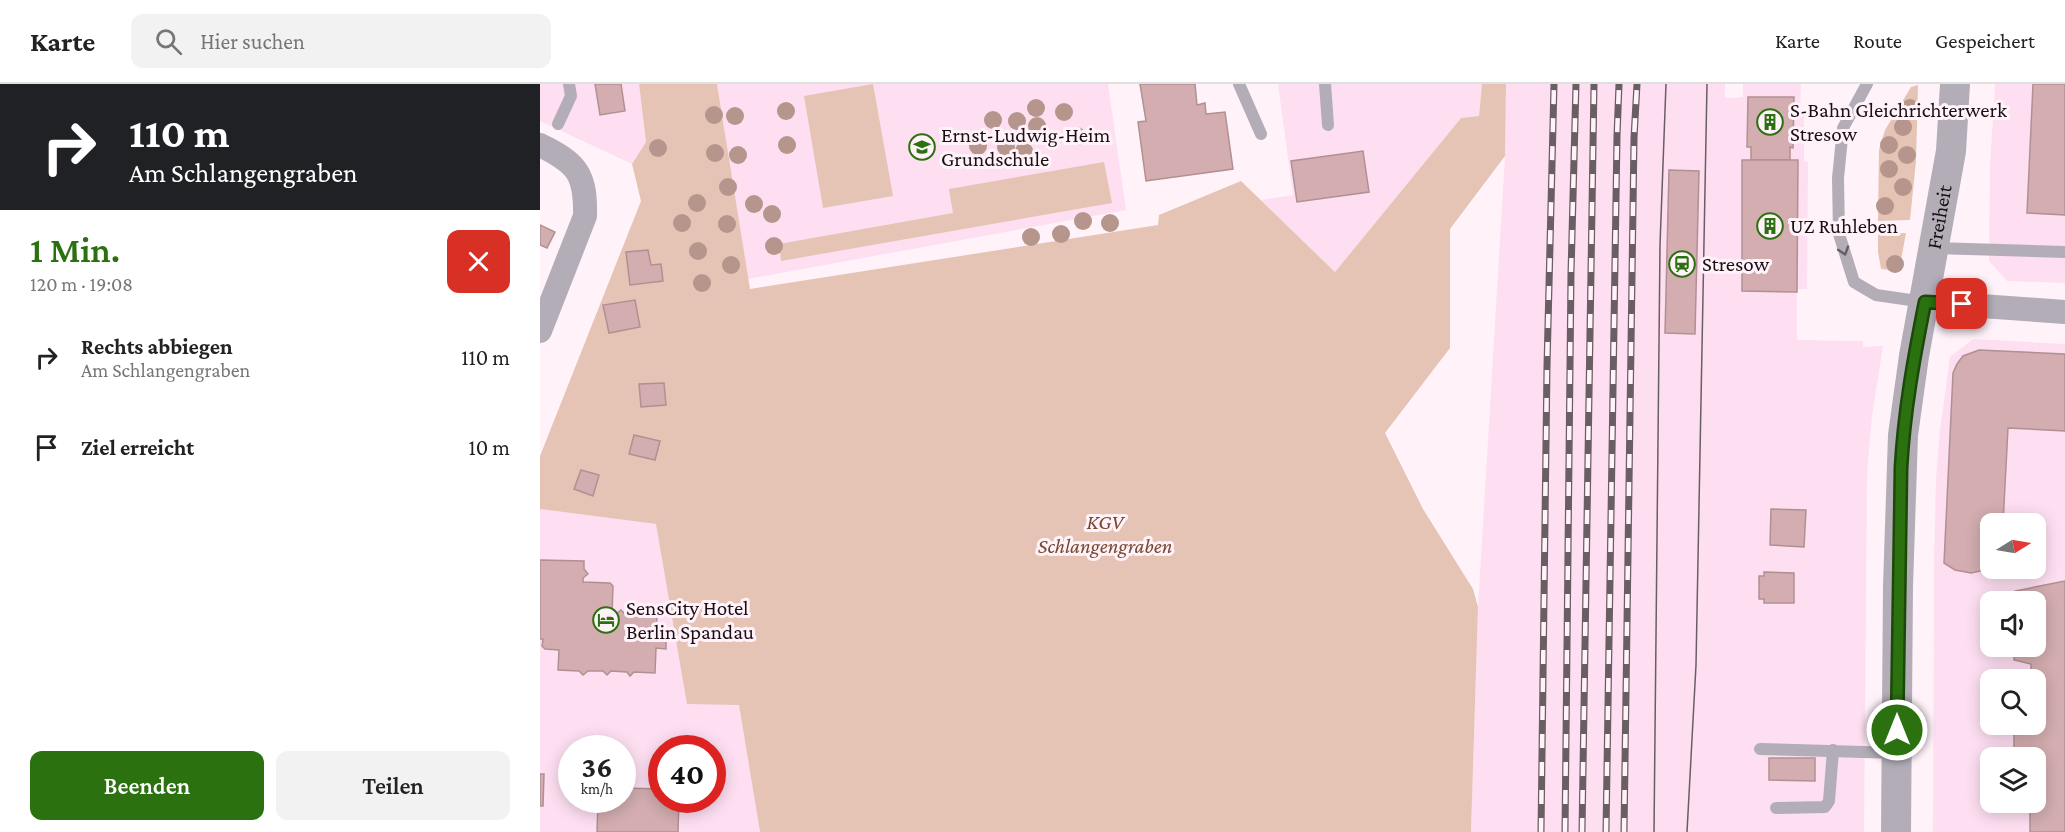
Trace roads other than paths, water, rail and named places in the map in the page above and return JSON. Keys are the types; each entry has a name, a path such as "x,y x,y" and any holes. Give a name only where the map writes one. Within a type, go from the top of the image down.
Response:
{"street":[{"name":"Freiheit","path":"1896,832 1903,435 1910,382 1951,151 1953,91"},
{"path":"540,146 573,165 586,196 585,216 540,331"},
{"path":"1925,302 2065,312"}],"lane":[{"path":"558,124 571,96 569,84"},
{"path":"1239,84 1261,134"},
{"path":"1325,84 1328,125"},
{"path":"1867,84 1843,128 1838,178 1839,234 1854,282 1876,295 1925,302"},
{"path":"1935,248 2065,252"},
{"path":"1760,749 1897,753"},
{"path":"1776,808 1825,807 1829,801 1833,750"}],"tram line":[{"path":"1654,832 1660,245 1666,84"},
{"path":"1687,832 1696,665 1707,84"}],"railway":[{"path":"1541,832 1547,366 1554,84"},
{"path":"1565,832 1571,273 1576,84"},
{"path":"1582,832 1594,84"},
{"path":"1606,832 1619,84"},
{"path":"1624,832 1634,138 1637,84"}],"place":[{"name":"S-Bahn Gleichrichterwerk Stresow","path":"1770,122"},
{"name":"Ernst-Ludwig-Heim Grundschule","path":"922,147"},
{"name":"UZ Ruhleben","path":"1770,226"},
{"name":"Stresow","path":"1682,264"},
{"name":"SensCity Hotel Berlin Spandau","path":"606,620"}],"park label":[{"name":"KGV Schlangengraben","path":"1105,534"}]}
